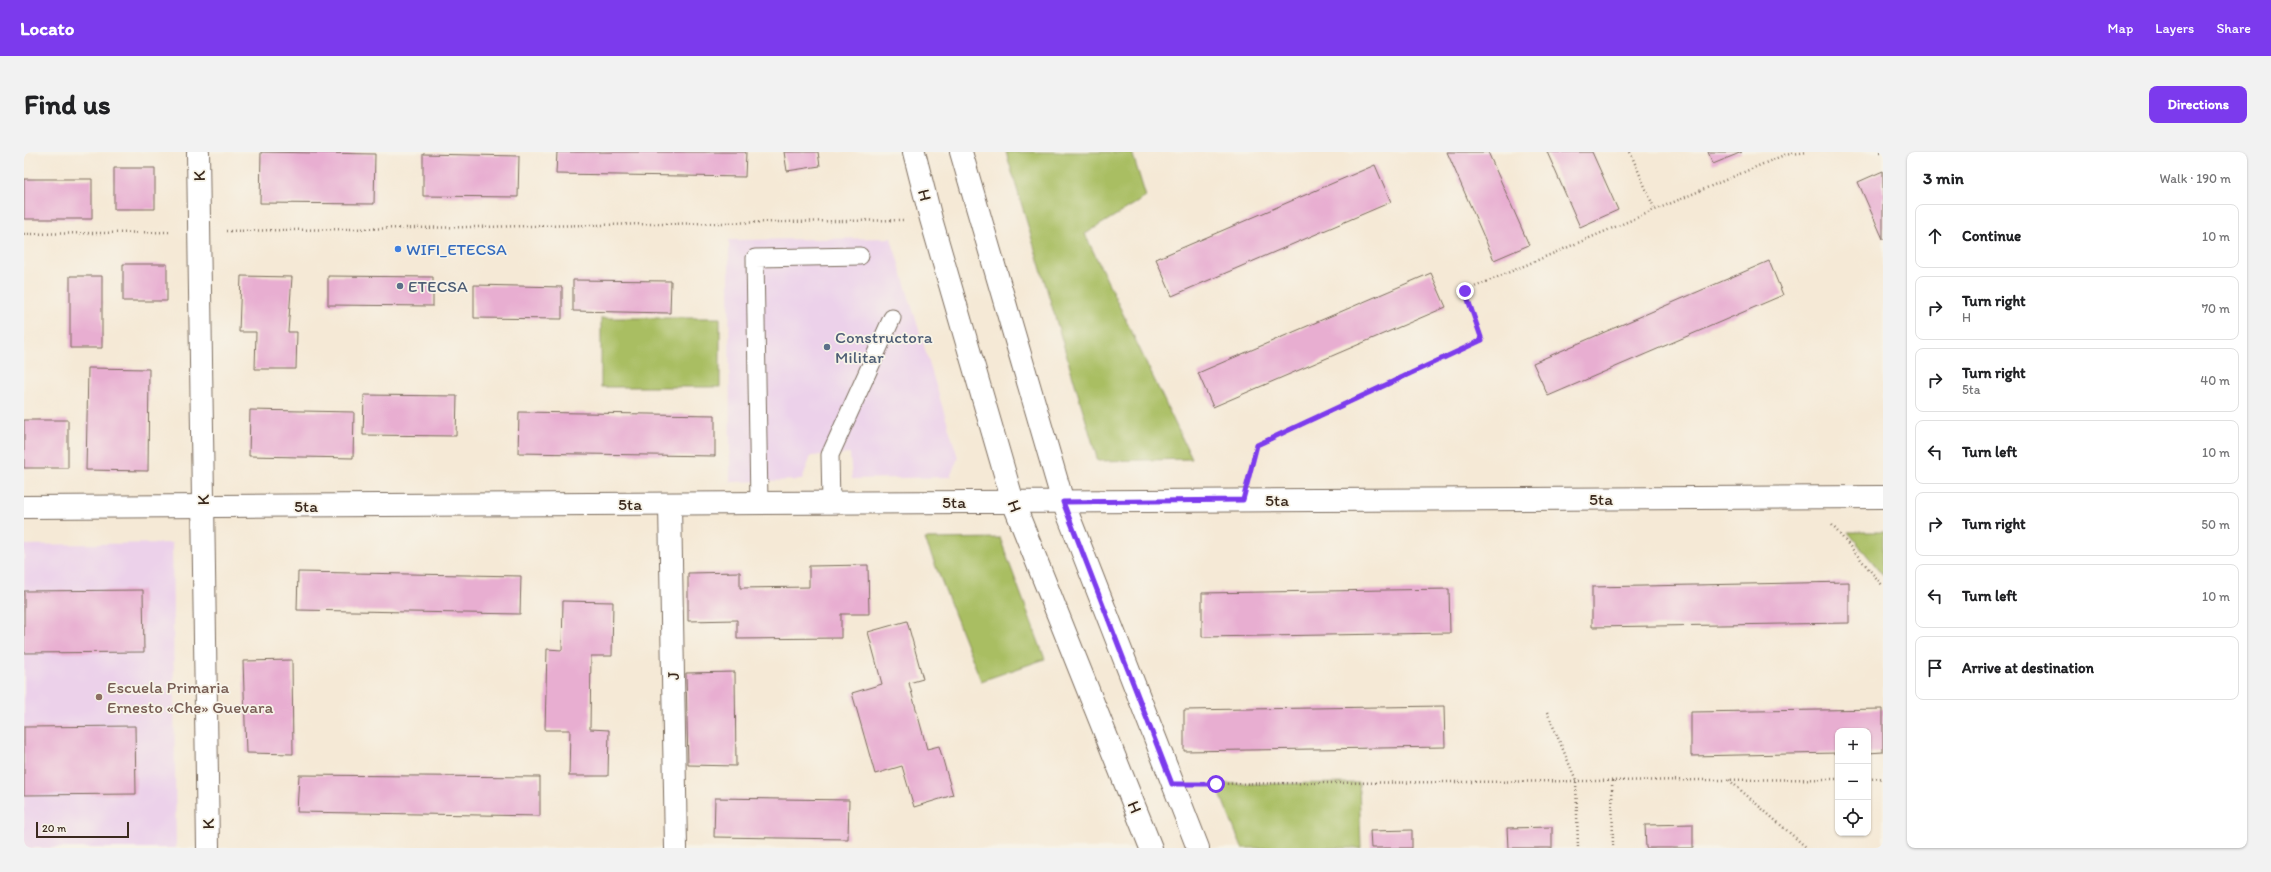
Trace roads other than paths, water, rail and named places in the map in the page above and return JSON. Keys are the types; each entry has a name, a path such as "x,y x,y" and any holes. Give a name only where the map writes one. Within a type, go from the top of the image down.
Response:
{"street":[{"name":"K","path":"198,152 208,848"},
{"name":"H","path":"914,152 931,219 1013,502 1151,848"},
{"path":"961,152 1063,502 1198,848"},
{"name":"5ta","path":"24,507 1883,497"},
{"name":"J","path":"670,504 676,848"}],"lane":[{"path":"759,503 755,258 860,256"},
{"path":"831,503 830,455 892,318"}],"place":[{"name":"WIFI_ETECSA","path":"398,249"},
{"name":"ETECSA","path":"400,286"},
{"name":"Constructora Militar","path":"827,347"},
{"name":"Escuela Primaria Ernesto «Che» Guevara","path":"99,697"}]}
